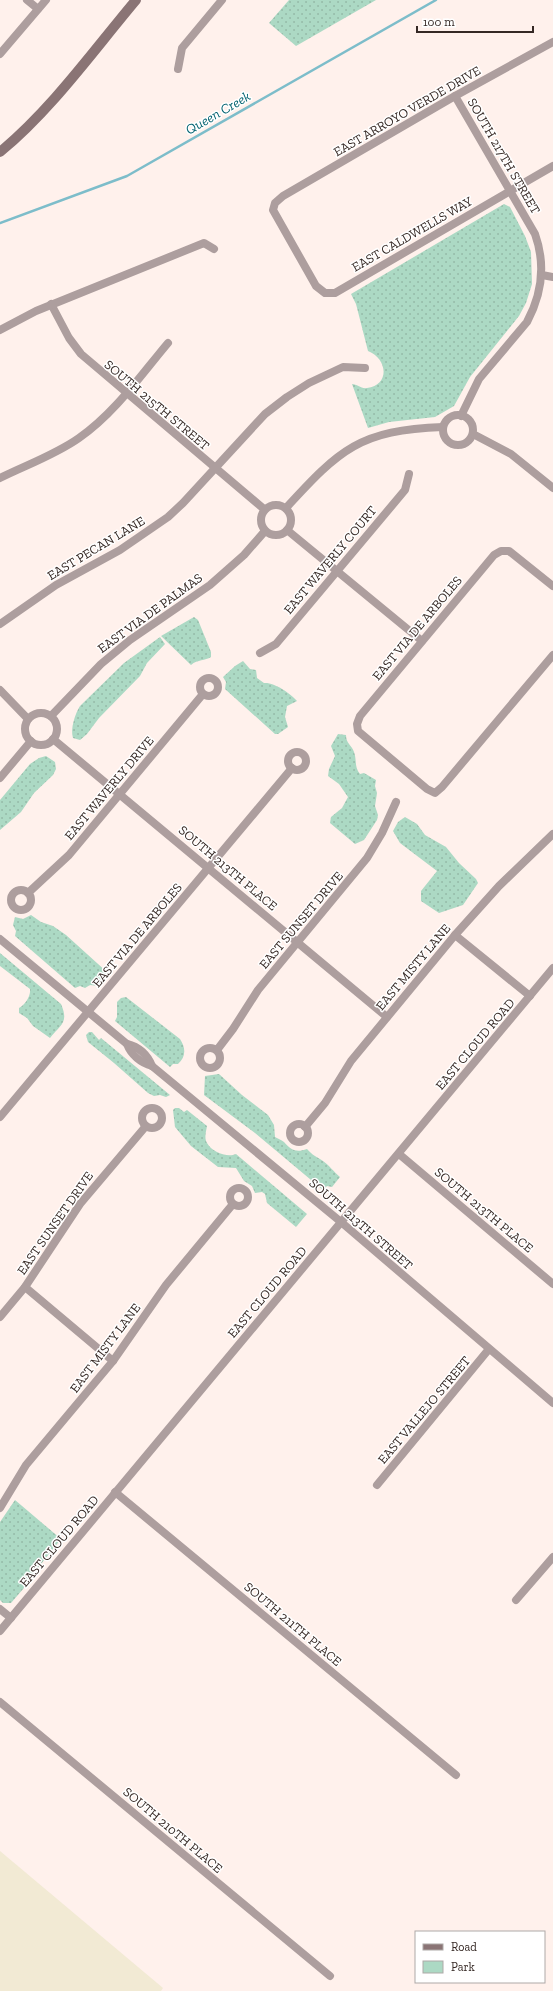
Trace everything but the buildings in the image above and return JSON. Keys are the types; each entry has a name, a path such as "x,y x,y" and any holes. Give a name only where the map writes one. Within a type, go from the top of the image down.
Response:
{"street":[{"path":"27,0 38,9"},
{"path":"0,54 46,0"},
{"path":"0,152 41,114 136,0"},
{"path":"178,69 182,48 222,0"},
{"name":"EAST ARROYO VERDE DRIVE","path":"324,293 316,286 273,210 274,202 455,96 553,42"},
{"name":"SOUTH 217TH STREET","path":"455,96 535,234 539,246 542,275"},
{"name":"EAST CALDWELLS WAY","path":"324,293 335,293 553,166"},
{"path":"0,330 52,304 204,243 214,249"},
{"path":"461,416 479,379 527,322 539,293 542,275 553,277"},
{"name":"SOUTH 215TH STREET","path":"52,304 69,338 81,354 126,394 264,509"},
{"path":"0,478 56,452 79,438 97,424 126,394 168,343"},
{"name":"EAST PECAN LANE","path":"0,624 56,585 144,535 183,503 265,414 287,397 309,383 343,367 365,368"},
{"path":"461,416 466,418 472,424 473,434 464,444 455,445 447,440 443,432 443,428 445,423 452,417 461,416"},
{"path":"286,508 329,462 358,444 390,432 415,428 443,428"},
{"path":"473,434 511,454 553,488"},
{"name":"EAST WAVERLY COURT","path":"260,653 276,644 405,490 408,474"},
{"path":"272,504 282,505 286,508 289,512 291,521 287,530 279,535 274,535 265,531 261,523 264,509 272,504"},
{"path":"287,530 422,641"},
{"name":"EAST VIA DE PALMAS","path":"51,716 101,664 130,640 210,585 244,555 265,531"},
{"name":"EAST VIA DE ARBOLES","path":"553,586 509,550 501,551 494,555 360,716 357,724 358,731 426,789 435,793 442,788 553,654"},
{"path":"0,690 28,719"},
{"name":"EAST WAVERLY DRIVE","path":"28,893 61,863 203,694"},
{"path":"37,713 51,716 54,720 56,730 52,739 42,744 31,741 26,733 26,723 28,719 37,713"},
{"name":"SOUTH 213TH PLACE","path":"52,739 387,1017"},
{"path":"0,778 31,741"},
{"name":"EAST VIA DE ARBOLES","path":"0,1117 292,768"},
{"name":"EAST SUNSET DRIVE","path":"217,1050 233,1029 258,990 367,858 382,833 396,802"},
{"name":"EAST MISTY LANE","path":"305,1126 325,1103 351,1061 455,935 498,886 553,834"},
{"path":"455,935 530,996"},
{"name":"SOUTH 213TH STREET","path":"0,939 127,1044 135,1046 148,1057 152,1066 341,1222 553,1402"},
{"name":"EAST CLOUD ROAD","path":"0,1631 553,968"},
{"name":"EAST SUNSET DRIVE","path":"0,1317 25,1287 80,1204 146,1126"},
{"name":"SOUTH 213TH PLACE","path":"399,1154 553,1284"},
{"name":"EAST MISTY LANE","path":"0,1508 26,1465 113,1361 166,1285 233,1204"},
{"path":"25,1287 113,1361"},
{"name":"EAST VALLEJO STREET","path":"376,1485 489,1349"},
{"name":"SOUTH 211TH PLACE","path":"115,1492 456,1775"},
{"path":"516,1600 553,1557"},
{"path":"0,1609 11,1618"},
{"name":"SOUTH 210TH PLACE","path":"0,1702 330,1976"}],"shaded area":[{"path":"0,1851 163,1988 161,1991 0,1991"}],"green space":[{"path":"289,0 376,0 296,46 269,23"},
{"path":"504,204 510,207 525,236 531,252 532,284 526,303 519,316 470,377 454,406 435,417 389,422 368,428 352,384 365,388 374,386 380,382 384,371 380,360 368,351 356,304 351,294"},
{"path":"194,617 198,620 211,652 211,657 191,665 161,636"},
{"path":"160,637 165,644 147,663 140,676 99,718 87,734 80,740 73,738 72,730 76,713 80,706 124,663"},
{"path":"243,661 250,669 256,670 257,678 264,683 272,684 282,689 297,701 287,706 285,717 288,727 278,734 275,734 225,689 226,682 223,677"},
{"path":"338,734 346,735 347,740 354,752 357,769 360,774 364,773 376,780 375,786 377,793 375,806 378,815 377,820 364,840 355,844 330,823 331,817 342,808 348,797 339,784 328,776 329,769 335,756 331,746"},
{"path":"46,756 55,762 56,769 53,775 34,793 21,812 0,830 0,800 30,764 39,758"},
{"path":"405,817 417,824 425,835 446,847 459,863 476,879 478,883 463,905 439,913 421,901 421,891 437,871 400,843 393,831 398,822"},
{"path":"31,915 41,922 53,926 66,935 108,973 99,986 90,985 85,988 80,986 75,988 15,936 16,931 13,925 15,917 23,919"},
{"path":"0,953 61,1004 64,1015 63,1023 50,1038 33,1026 27,1018 19,1013 19,1008 29,997 30,989 0,966"},
{"path":"126,997 180,1039 184,1049 184,1055 178,1064 173,1064 170,1067 115,1021 117,1017 117,1002 121,998"},
{"path":"89,1032 92,1032 99,1040 101,1038 170,1095 166,1097 160,1095 154,1096 148,1093 88,1042 86,1035"},
{"path":"219,1074 242,1095 268,1115 274,1125 275,1137 283,1141 294,1150 300,1151 307,1149 340,1177 332,1187 327,1186 323,1190 255,1133 204,1095 205,1076"},
{"path":"175,1108 179,1108 184,1112 187,1110 207,1126 206,1139 207,1143 212,1149 224,1155 236,1154 307,1214 296,1227 267,1203 265,1194 262,1192 255,1193 252,1186 244,1181 236,1168 218,1167 191,1146 175,1127 173,1110"},
{"path":"15,1500 61,1539 37,1569 36,1574 11,1603 3,1603 0,1600 0,1522"}],"waterway":[{"name":"Queen Creek","path":"0,223 127,176 436,0"}]}
